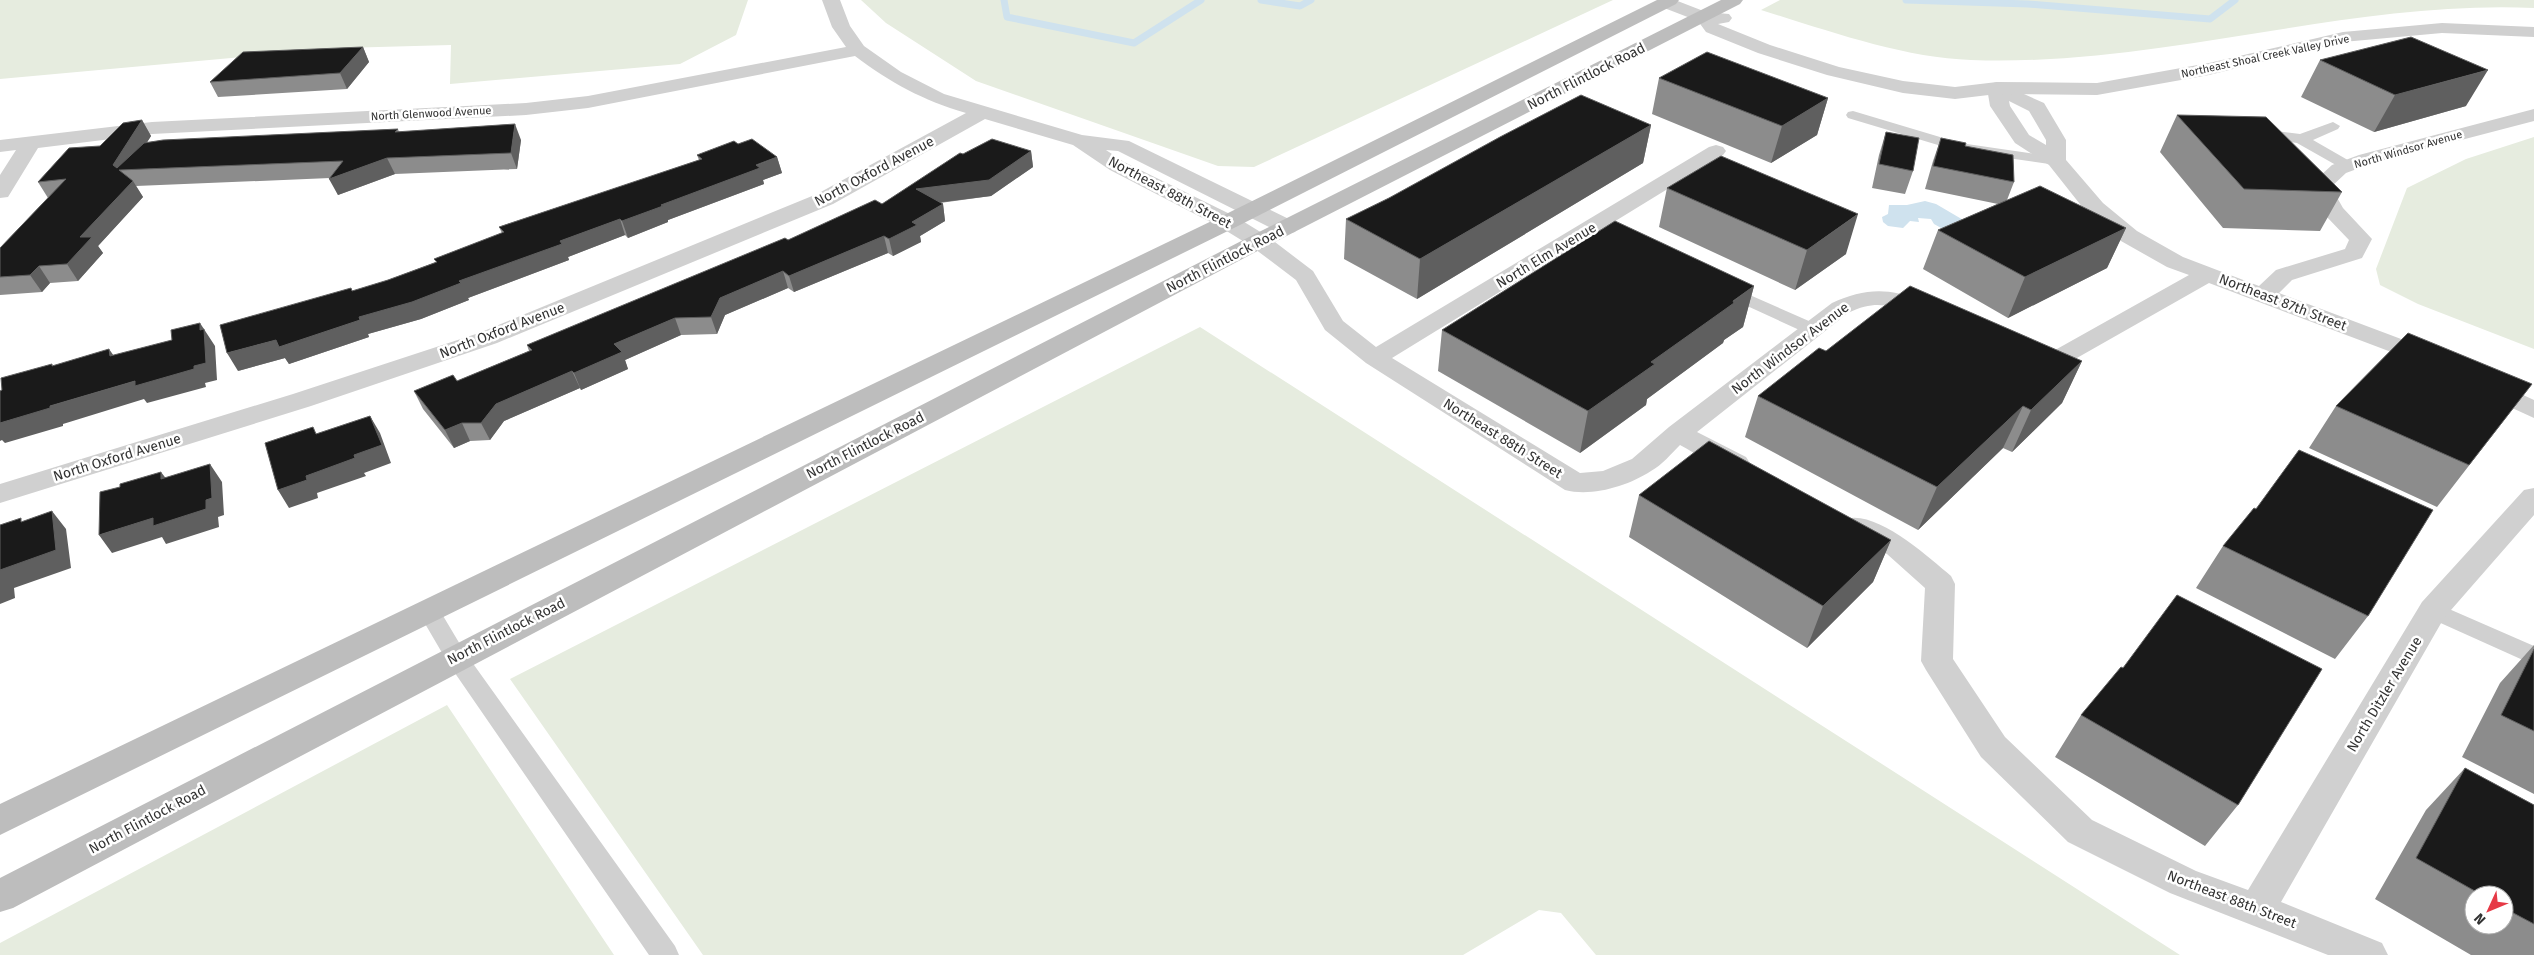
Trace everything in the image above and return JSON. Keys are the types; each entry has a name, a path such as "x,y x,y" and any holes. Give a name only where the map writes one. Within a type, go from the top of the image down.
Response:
{"main road":[{"name":"North Flintlock Road","path":"0,896 456,657 1259,241 1734,0"},
{"path":"0,820 1255,209 1667,1"}],"street":[{"name":"Northeast 88th Street","path":"832,0 841,27 858,50 894,76 929,93 982,112 1080,141 1122,145 1255,209"},
{"name":"Northeast Shoal Creek Valley Drive","path":"1667,1 1704,16 1730,19 1837,54 1997,88"},
{"name":"Northeast Shoal Creek Valley Drive","path":"1704,16 1712,28 1764,49 1834,71 1903,87 1955,93 1997,88 2097,89 2209,69 2343,38 2442,28 2534,32"},
{"name":"North Glenwood Avenue","path":"0,146 30,144 152,128 526,109 588,102 655,91 858,50"},
{"path":"1997,88 2038,107 2056,140 2056,161"},
{"name":"Northeast 87th Street","path":"1997,88 2000,106 2022,139 2056,161 2095,208 2129,236 2175,262 2264,294 2434,360 2534,410"},
{"name":"North Oxford Avenue","path":"0,494 302,400 488,338 825,199 982,112"},
{"name":"North Windsor Avenue","path":"2264,294 2284,275 2354,253 2361,238 2334,211 2320,186 2339,169 2366,158 2534,115"},
{"name":"Northeast 88th Street","path":"1080,141 1116,166 1228,222 1259,241 1304,276 1334,325 1375,358 1574,483 1607,480 1642,465 1678,433"},
{"path":"0,192 30,144"},
{"name":"North Elm Avenue","path":"1375,358 1601,230 1716,151"},
{"path":"1255,209 1287,227"},
{"path":"2009,352 2017,356 2052,362 2208,274"},
{"name":"North Windsor Avenue","path":"1678,433 1840,308 1858,298 1884,297 1908,303 1950,323"},
{"path":"1678,433 1765,478"},
{"name":"North Ditzler Avenue","path":"2257,909 2433,610 2534,497"},
{"name":"Northeast 88th Street","path":"1827,510 1897,547 1940,584 1937,661 1993,747 2080,831 2183,882 2257,909 2369,955"}],"lane":[{"path":"1853,115 1958,147 2056,161"},
{"path":"2301,139 2333,126"},
{"path":"2241,132 2301,139 2348,166"},
{"path":"1715,284 1812,329"},
{"path":"428,610 456,657 665,955"},
{"path":"2433,610 2534,656"}],"shaded area":[{"path":"0,0 748,0 736,35 680,64 450,84 451,45 342,48 0,79"},
{"path":"861,0 1613,0 1254,167 1218,166 976,81 886,23"},
{"path":"1780,0 2534,0 2534,8 2464,8 2393,14 2113,54 2042,59 1971,60 1945,58 1892,49 1761,10"},
{"path":"2534,137 2534,349 2418,304 2380,285 2376,269 2407,188 2466,159"},
{"path":"1200,327 2180,955 1596,955 1561,913 1539,910 1463,955 703,955 510,679"},
{"path":"447,705 614,955 0,955 0,943"}],"water":[{"path":"1925,201 1936,204 1965,221 1943,229 1934,224 1931,219 1918,218 1919,222 1910,221 1903,228 1888,226 1883,222 1882,217 1888,214 1889,205 1907,205"}],"building":[{"path":"2411,37 2488,70 2395,95 2320,60"},
{"path":"363,47 340,73 210,82 243,52"},
{"path":"1707,52 1828,98 1782,126 1659,78"},
{"path":"1581,95 1651,125 1420,259 1346,219 1389,198"},
{"path":"2177,115 2266,117 2342,192 2244,189"},
{"path":"142,120 113,165 117,168 144,143 163,140 398,129 395,132 515,124 511,153 387,158 329,179 343,161 119,170 133,181 80,237 92,237 67,264 39,266 30,275 0,277 0,248 66,179 38,182 69,148 100,146 123,123"},
{"path":"1886,132 1919,138 1913,171 1879,164"},
{"path":"1941,138 1966,143 1965,146 2013,155 2014,182 1933,166"},
{"path":"752,139 777,157 756,165 760,168 622,221 620,219 560,241 562,244 459,281 461,283 412,302 359,317 360,320 279,347 276,340 227,353 220,325 351,288 352,291 388,280 437,262 434,259 504,232 499,227 702,159 697,155 734,141 738,144"},
{"path":"992,139 1031,151 989,180 916,189 943,204 912,222 917,225 889,239 884,236 789,276 783,271 720,298 711,317 675,318 614,344 622,352 574,373 572,371 496,404 481,423 462,423 445,430 414,391 453,375 457,381 532,350 527,345 785,238 788,240 875,200 882,204 960,153 963,154"},
{"path":"1721,156 1858,214 1807,250 1667,188"},
{"path":"2040,186 2126,228 2025,277 1938,230"},
{"path":"1615,221 1754,286 1733,301 1734,303 1651,362 1655,364 1588,411 1442,330"},
{"path":"1910,286 2082,361 2031,410 2023,406 1937,487 1758,396 1819,348 1826,351"},
{"path":"200,323 200,330 204,329 206,363 194,366 194,369 135,386 135,381 0,423 1,378 52,364 52,366 109,349 110,356 172,340 171,330"},
{"path":"2408,333 2532,384 2469,465 2336,406"},
{"path":"370,416 382,445 354,455 355,458 306,476 307,480 278,490 265,443 313,427 316,434"},
{"path":"1709,441 1891,540 1823,606 1639,495"},
{"path":"2299,450 2433,510 2368,616 2223,546 2254,508 2256,509"},
{"path":"210,464 212,498 206,500 206,509 153,526 153,518 99,535 100,492 161,472 161,479"},
{"path":"52,511 56,550 0,570 0,525 21,518 21,522"},
{"path":"2177,595 2322,669 2238,805 2081,715 2121,667 2123,668"},
{"path":"2534,649 2534,731 2501,715"},
{"path":"2465,768 2534,805 2534,924 2514,913 2514,885 2464,885 2416,858"}],"waterway":[{"path":"1004,0 1007,17 1134,43 1201,0"},
{"path":"1261,0 1300,6 1311,0"},
{"path":"1906,0 2028,4 2210,19 2235,0"}]}
